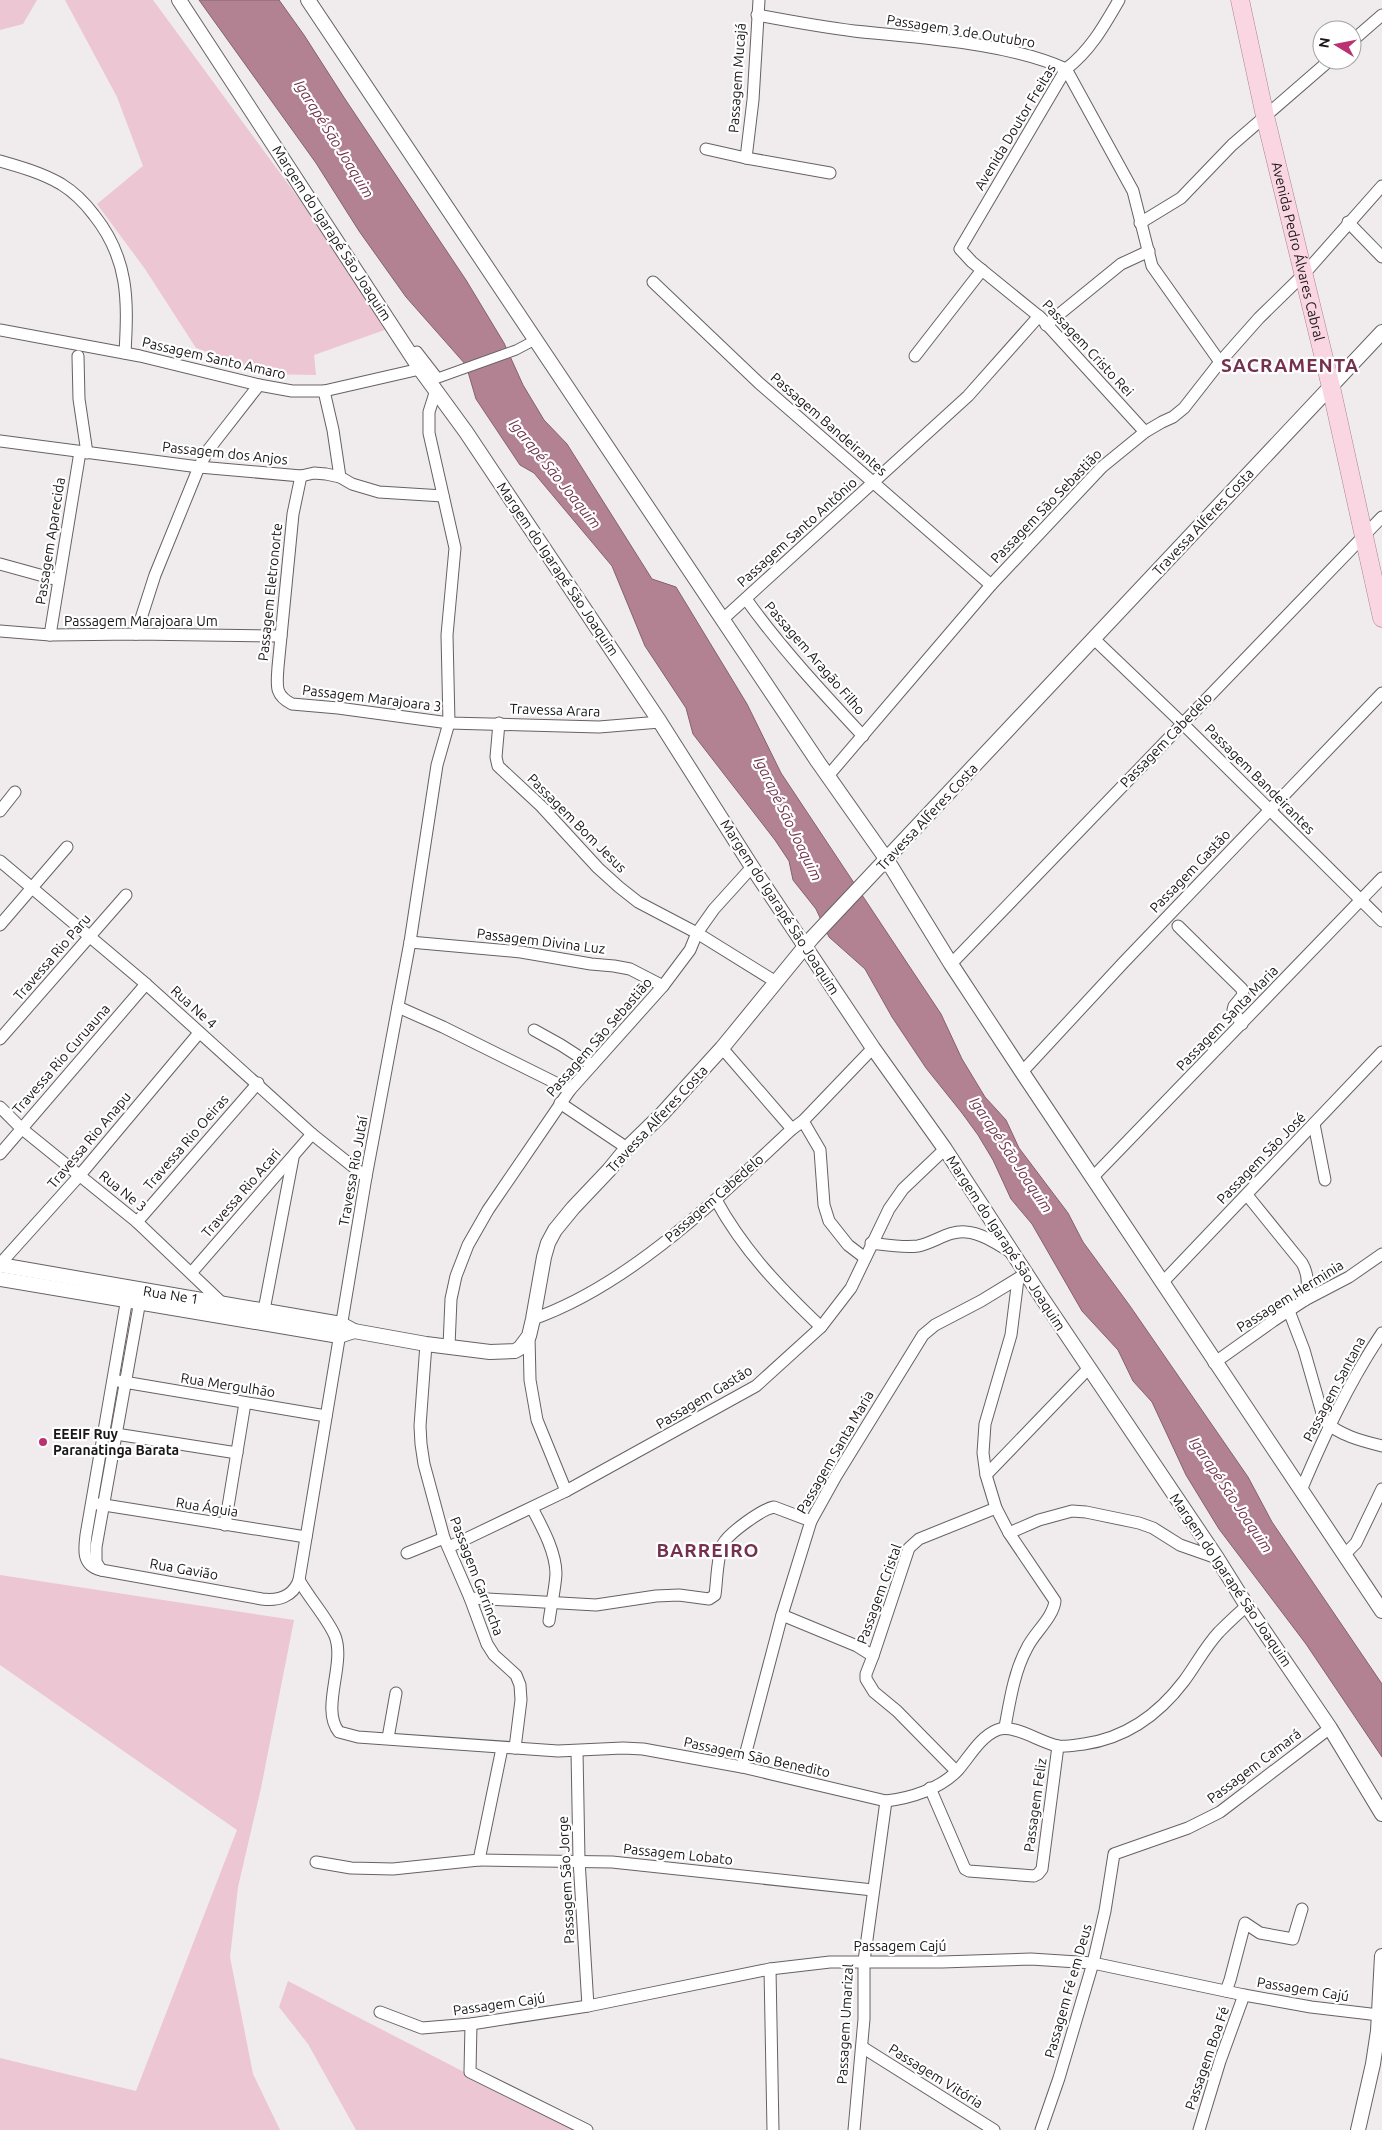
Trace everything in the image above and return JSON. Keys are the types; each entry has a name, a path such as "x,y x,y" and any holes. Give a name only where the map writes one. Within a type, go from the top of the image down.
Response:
{"main road":[{"name":"Avenida Pedro Álvares Cabral","path":"1240,0 1265,116 1331,387 1382,618"}],"street":[{"name":"Margem do Igarapé São Joaquim","path":"179,0 420,369 466,432 660,722 752,867 809,942 873,1048 945,1149 1012,1253 1023,1276 1089,1368 1330,1728 1382,1814"},
{"path":"308,0 828,776 884,864 1214,1362 1302,1488 1382,1611"},
{"name":"Passagem Mucajá","path":"746,158 753,100 759,0"},
{"name":"Avenida Doutor Freitas","path":"960,249 1066,69 1078,60 1090,46 1119,0"},
{"name":"Passagem 3 de Outubro","path":"757,14 814,25 926,38 998,50 1048,61 1066,69"},
{"path":"1362,32 1382,15"},
{"path":"1066,69 1133,191 1152,266 1220,362"},
{"path":"1140,223 1181,198 1232,145 1318,70"},
{"path":"706,149 830,173"},
{"path":"0,161 29,170 62,184 83,201 109,235 121,263 128,308 125,353"},
{"name":"Passagem São Sebastião","path":"828,776 991,585 1102,467 1145,432 1173,417 1184,408 1220,362 1259,318 1304,274 1348,222 1382,186"},
{"path":"1348,222 1382,257"},
{"name":"Passagem Cristo Rei","path":"960,249 982,270 1043,320 1145,432"},
{"name":"Passagem Santo Antônio","path":"722,620 968,396 1043,320 1120,264 1149,251"},
{"path":"915,356 982,270"},
{"name":"Passagem Bandeirantes","path":"653,282 759,383 991,585"},
{"name":"Passagem Santo Amaro","path":"0,330 174,363 259,385 292,391 324,391 420,369"},
{"name":"Travessa Alferes Costa","path":"529,1336 548,1243 555,1230 573,1208 609,1170 626,1148 662,1114 722,1048 809,942 1382,332"},
{"path":"410,353 417,351 438,378 516,350 535,340"},
{"name":"Passagem Aparecida","path":"50,635 58,580 84,452 79,399 78,356"},
{"path":"136,634 155,575 199,467 209,449 259,385"},
{"name":"Travessa Rio Jutaí","path":"299,1580 366,1177 410,942 438,765 449,723 447,635 455,548 436,470 428,421 436,390"},
{"path":"324,391 335,438 340,476"},
{"name":"Passagem dos Anjos","path":"0,441 199,467 301,476 314,473 340,476 352,484 380,492 443,496"},
{"name":"Passagem Eletronorte","path":"292,704 280,697 278,690 278,667 293,514 301,476"},
{"name":"Passagem Cabedelo","path":"951,964 1382,517"},
{"path":"0,564 58,580"},
{"name":"Passagem Aragão Filho","path":"746,599 801,669 863,736"},
{"name":"Passagem Marajoara Um","path":"0,631 50,635 281,636"},
{"name":"Passagem Bandeirantes","path":"1093,638 1183,724 1382,921"},
{"name":"Passagem Gastão","path":"1022,1072 1124,962 1382,694"},
{"name":"Passagem Marajoara 3","path":"292,704 345,708 449,723"},
{"name":"Travessa Arara","path":"449,723 599,727 660,722"},
{"name":"Passagem Bom Jesus","path":"499,723 496,757 498,766 540,806 598,868 638,902 697,933 776,982"},
{"path":"0,811 15,792"},
{"path":"0,925 67,847"},
{"name":"Rua Ne 4","path":"0,860 146,984 258,1083 312,1134 366,1177"},
{"name":"Passagem São Sebastião","path":"449,1346 452,1299 456,1276 468,1245 488,1210 570,1090 663,986 690,950 697,933 714,909 752,867"},
{"name":"Passagem Santa Maria","path":"1092,1178 1362,901 1382,878"},
{"name":"Travessa Rio Paru","path":"0,1039 126,895"},
{"path":"1178,926 1242,989 1243,995 1233,1010 1242,1024"},
{"name":"Passagem Divina Luz","path":"410,942 521,952 614,966 630,969 663,986"},
{"name":"Travessa Rio Curuauna","path":"0,1154 146,984"},
{"path":"398,1007 443,1027 570,1090"},
{"path":"534,1030 592,1065"},
{"name":"Travessa Rio Anapu","path":"0,1265 80,1175 199,1032"},
{"path":"722,1048 792,1129"},
{"name":"Passagem Cabedelo","path":"534,1319 560,1309 622,1272 716,1200 803,1121 873,1048"},
{"name":"Passagem São José","path":"1162,1283 1382,1052"},
{"name":"Travessa Rio Oeiras","path":"137,1222 258,1083"},
{"path":"560,1103 626,1148"},
{"name":"Rua Ne 3","path":"0,1107 21,1128 137,1222 192,1272 222,1303"},
{"path":"803,1121 820,1150 824,1205 830,1221 848,1245 865,1258"},
{"path":"1314,1124 1325,1180"},
{"name":"Travessa Rio Acari","path":"192,1272 312,1134"},
{"name":"Passagem Gastão","path":"407,1553 446,1543 532,1508 756,1386 821,1327 851,1288 889,1209 903,1190 945,1149"},
{"path":"264,1310 293,1156"},
{"path":"1247,1195 1302,1263 1307,1278 1305,1300"},
{"path":"716,1200 725,1217 774,1282 821,1327"},
{"path":"871,1243 919,1246 955,1232 966,1232 978,1235 1012,1253"},
{"name":"Passagem Herminia","path":"1214,1362 1305,1300 1349,1277 1382,1254"},
{"name":"Rua Ne 1","path":"0,1265 134,1296 222,1303 264,1310 340,1330"},
{"path":"1023,1276 1011,1335 985,1424 983,1453 986,1475 996,1508 1009,1533 1055,1601 1052,1610 1027,1646 1020,1661 1010,1695 1005,1727 1058,1746 1100,1741 1118,1735 1153,1714 1184,1681 1219,1632 1247,1606"},
{"name":"Passagem Santa Maria","path":"742,1767 782,1615 811,1521 836,1476 923,1335 935,1325 1023,1276"},
{"name":"Rua Ne 1","path":"0,1279 134,1296 340,1330"},
{"path":"101,1570 96,1564 95,1556 104,1504 111,1436 113,1380 134,1296"},
{"path":"101,1570 90,1566 85,1555 91,1503 125,1383 134,1296"},
{"path":"1289,1311 1304,1350 1320,1412 1328,1425 1350,1436 1382,1446"},
{"path":"340,1330 490,1352 515,1351 520,1348 529,1336"},
{"name":"Passagem Santana","path":"1302,1488 1328,1425 1364,1360 1382,1333"},
{"path":"529,1336 530,1380 537,1420 566,1491"},
{"name":"Passagem Garrincha","path":"426,1344 421,1444 446,1543 470,1598 486,1644 494,1655 516,1674 520,1685 521,1700 515,1748"},
{"path":"986,1475 1089,1368"},
{"name":"Rua Mergulhão","path":"113,1380 326,1416"},
{"path":"225,1525 245,1403"},
{"path":"111,1436 237,1453"},
{"path":"1344,1555 1360,1537 1382,1489"},
{"name":"Rua Águia","path":"91,1503 306,1537"},
{"path":"470,1598 596,1605 641,1598 679,1595 711,1599 715,1595 721,1549 724,1542 751,1520 768,1508 774,1507 811,1521"},
{"path":"532,1508 549,1544 555,1565 556,1576 549,1621"},
{"name":"Passagem Cristal","path":"956,1771 868,1685 866,1674 874,1656 909,1548 919,1539 996,1508"},
{"path":"1009,1533 1048,1517 1072,1511 1086,1512 1139,1523 1153,1528 1180,1545 1217,1558"},
{"name":"Rua Gavião","path":"101,1570 273,1600 285,1597 295,1590 299,1580"},
{"name":"Passagem São Benedito","path":"299,1580 336,1637 338,1650 332,1720 338,1732 346,1735 502,1748 577,1751 623,1748 643,1750 742,1767 886,1801 900,1800 930,1788 956,1771 984,1738 996,1730 1005,1727"},
{"name":"Passagem Cristal","path":"782,1615 850,1642 874,1656"},
{"path":"388,1738 396,1693"},
{"name":"Passagem Camará","path":"1112,1858 1117,1852 1188,1828 1220,1812 1330,1728"},
{"name":"Passagem Feliz","path":"930,1788 965,1869 1034,1876 1042,1868 1058,1746"},
{"path":"316,1862 351,1868 376,1869 416,1868 479,1860 502,1748"},
{"name":"Passagem São Jorge","path":"577,1751 579,1860 588,2006"},
{"name":"Passagem Umarizal","path":"854,2130 862,2047 864,1961 886,1801"},
{"name":"Passagem Fé em Deus","path":"1041,2130 1059,2078 1093,1963 1104,1918 1112,1858"},
{"name":"Passagem Lobato","path":"479,1860 579,1860 873,1890"},
{"path":"1226,1991 1245,1923 1260,1933 1293,1939 1302,1910"},
{"path":"1358,2130 1380,2031 1382,1956"},
{"name":"Passagem Cajú","path":"380,2012 422,2028 471,2024 588,2006 770,1969 830,1962 956,1962 1031,1959 1093,1963 1244,1995 1311,2007 1379,2015"},
{"path":"770,1969 773,2130"},
{"name":"Passagem Boa Fé","path":"1199,2130 1220,2061 1244,1995"},
{"path":"471,2024 470,2072 587,2130"},
{"name":"Passagem Vitória","path":"862,2047 994,2130"}],"shaded area":[{"path":"0,0 37,0 23,24 0,30"},
{"path":"65,0 153,0 393,327 314,355 316,375 266,374 196,348 145,269 97,204 143,166 117,97"},
{"path":"0,1575 294,1620 261,1788 238,1887 230,1957 253,2074 280,2130 0,2130 0,2058 136,2091 237,1830 0,1665"},
{"path":"288,1981 576,2130 356,2130 308,2044 279,2007"}],"water":[{"name":"Igarapé São Joaquim","path":"199,0 279,0 466,280 504,343 523,385 544,420 567,444 652,579 676,587 747,704 781,773 941,1014 962,1059 985,1097 1006,1120 1019,1148 1068,1213 1083,1242 1130,1306 1248,1477 1272,1522 1382,1684 1382,1757 1306,1644 1219,1529 1186,1475 1152,1402 1133,1381 1118,1350 1082,1311 1032,1224 1011,1199 993,1160 978,1135 926,1068 892,1017 865,969 829,937 816,909 793,880 789,861 775,840 693,734 686,708 645,646 612,566 534,473 520,465 476,399 466,365 406,297 359,231 316,163"}],"place":[{"name":"EEEIF Ruy Paranatinga Barata","path":"43,1442"}],"district":[{"name":"SACRAMENTA","path":"1290,365"},
{"name":"BARREIRO","path":"708,1550"}]}
